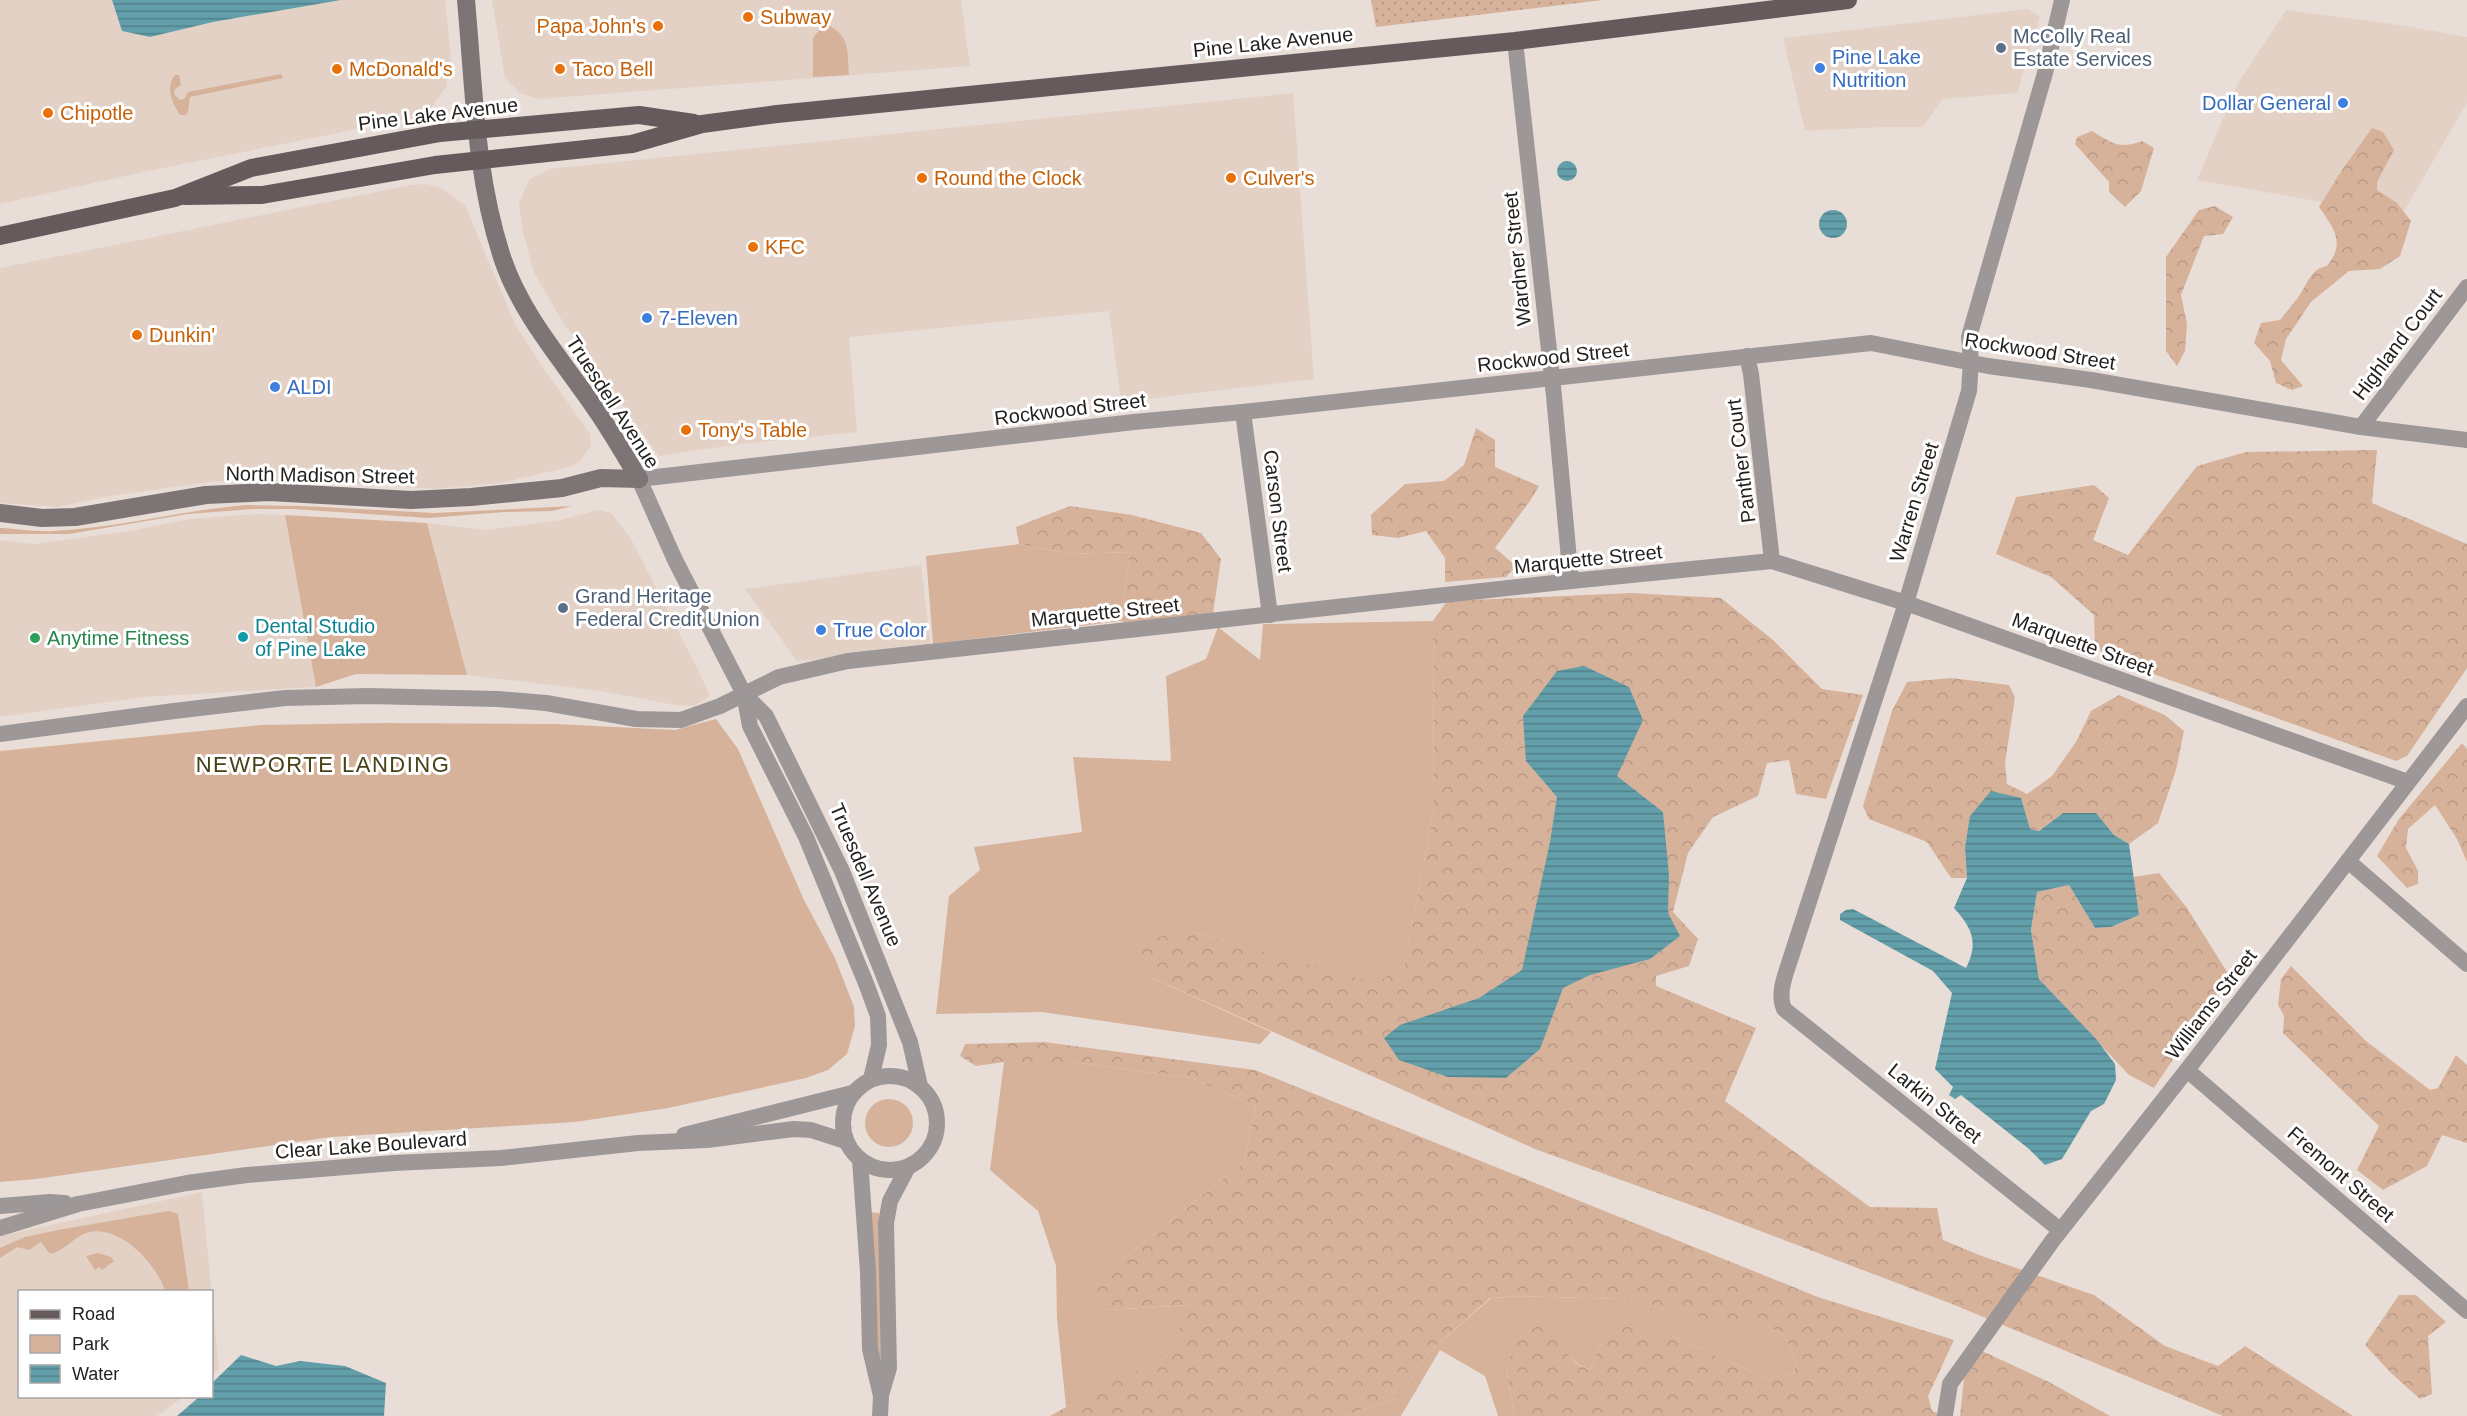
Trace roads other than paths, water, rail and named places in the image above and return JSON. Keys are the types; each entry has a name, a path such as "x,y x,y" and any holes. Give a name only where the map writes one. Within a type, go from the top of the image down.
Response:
{"main road":[{"name":"Pine Lake Avenue","path":"185,196 262,195 435,165 632,144 702,124 826,109 1515,41 1789,4 1848,0"},
{"name":"Pine Lake Avenue","path":"0,236 185,196 251,168 324,153 440,134 639,115 702,124"}],"street":[{"name":"Truesdell Avenue","path":"466,0 485,193 504,261 524,305 553,351 599,413 639,479 665,539 744,694 750,726 806,837 878,1016 879,1045 871,1079"},
{"name":"Warren Street","path":"1784,1009 1781,1000 1782,986 1906,603 1969,391 1970,337 2045,73 2062,0"},
{"name":"Wardner Street","path":"1515,41 1571,581"},
{"name":"Highland Court","path":"2361,427 2467,287"},
{"name":"Rockwood Street","path":"639,479 1134,422 1871,343 1971,362 2361,427 2467,440"},
{"name":"Panther Court","path":"1747,356 1772,561"},
{"name":"Carson Street","path":"1244,412 1270,615"},
{"name":"North Madison Street","path":"0,513 42,518 75,517 206,495 269,492 411,500 471,497 562,488 601,478 639,479"},
{"name":"Marquette Street","path":"0,735 285,698 368,696 498,699 546,703 636,719 681,720 720,706 779,677 848,661 1772,561 1906,603 2408,782"},
{"name":"Truesdell Avenue","path":"744,694 766,716 842,871 910,1042 920,1086"},
{"name":"Williams Street","path":"1944,1415 1950,1384 2060,1230 2187,1070 2467,706"},
{"path":"2348,861 2467,964"},
{"name":"Larkin Street","path":"1784,1009 2060,1230"},
{"name":"Fremont Street","path":"2187,1070 2467,1311"},
{"path":"880,1396 889,1368 886,1223 890,1201 908,1167 927,1153 937,1129 937,1116 933,1103 920,1086 909,1079 896,1076 871,1079 852,1094 843,1116 845,1141 860,1160 883,1170 908,1167"},
{"name":"Clear Lake Boulevard","path":"669,1141 711,1127 852,1094"},
{"name":"Clear Lake Boulevard","path":"0,1228 78,1204 187,1183 248,1175 394,1163 501,1158 669,1141 707,1140 794,1129 811,1130 845,1141"},
{"path":"860,1160 868,1272 870,1349 880,1396 880,1416"},
{"name":"Clear Lake Boulevard","path":"0,1206 50,1202 78,1204"}],"water":[{"path":"112,0 341,0 213,22 150,37 122,31"},
{"path":"1567,161 1574,164 1577,171 1574,178 1567,181 1560,178 1557,171 1560,164"},
{"path":"1833,210 1843,214 1847,224 1843,234 1833,238 1823,234 1819,224 1823,214"},
{"path":"1584,666 1629,687 1643,720 1617,776 1663,812 1669,875 1668,913 1680,936 1650,959 1590,975 1563,988 1540,1049 1506,1078 1448,1077 1399,1060 1384,1038 1400,1025 1479,998 1522,970 1550,842 1557,797 1526,761 1523,716 1557,671"},
{"path":"1991,791 2021,798 2030,829 2039,831 2063,813 2096,813 2114,835 2129,844 2139,915 2111,927 2095,928 2069,885 2037,892 2031,930 2039,979 2097,1040 2115,1064 2116,1080 2104,1104 2091,1111 2062,1159 2045,1165 2029,1149 1961,1095 1955,1099 1949,1095 1953,1087 1935,1069 1952,993 1933,971 1840,920 1840,914 1853,909 1966,968 1972,950 1972,936 1954,908 1967,878 1965,848 1970,816"},
{"path":"241,1355 276,1366 300,1361 345,1366 386,1383 384,1416 177,1416 198,1398 213,1398 213,1382"}],"place":[{"name":"Subway","path":"748,17"},
{"name":"Papa John's","path":"658,26"},
{"name":"McColly Real Estate Services","path":"2001,48"},
{"name":"Pine Lake Nutrition","path":"1820,68"},
{"name":"McDonald's","path":"337,69"},
{"name":"Taco Bell","path":"560,69"},
{"name":"Dollar General","path":"2343,103"},
{"name":"Chipotle","path":"48,113"},
{"name":"Round the Clock","path":"922,178"},
{"name":"Culver's","path":"1231,178"},
{"name":"KFC","path":"753,247"},
{"name":"7-Eleven","path":"647,318"},
{"name":"Dunkin'","path":"137,335"},
{"name":"ALDI","path":"275,387"},
{"name":"Tony's Table","path":"686,430"},
{"name":"Grand Heritage Federal Credit Union","path":"563,608"},
{"name":"True Color","path":"821,630"},
{"name":"Dental Studio of Pine Lake","path":"243,637"},
{"name":"Anytime Fitness","path":"35,638"}],"district":[{"name":"NEWPORTE LANDING","path":"323,764"}]}
